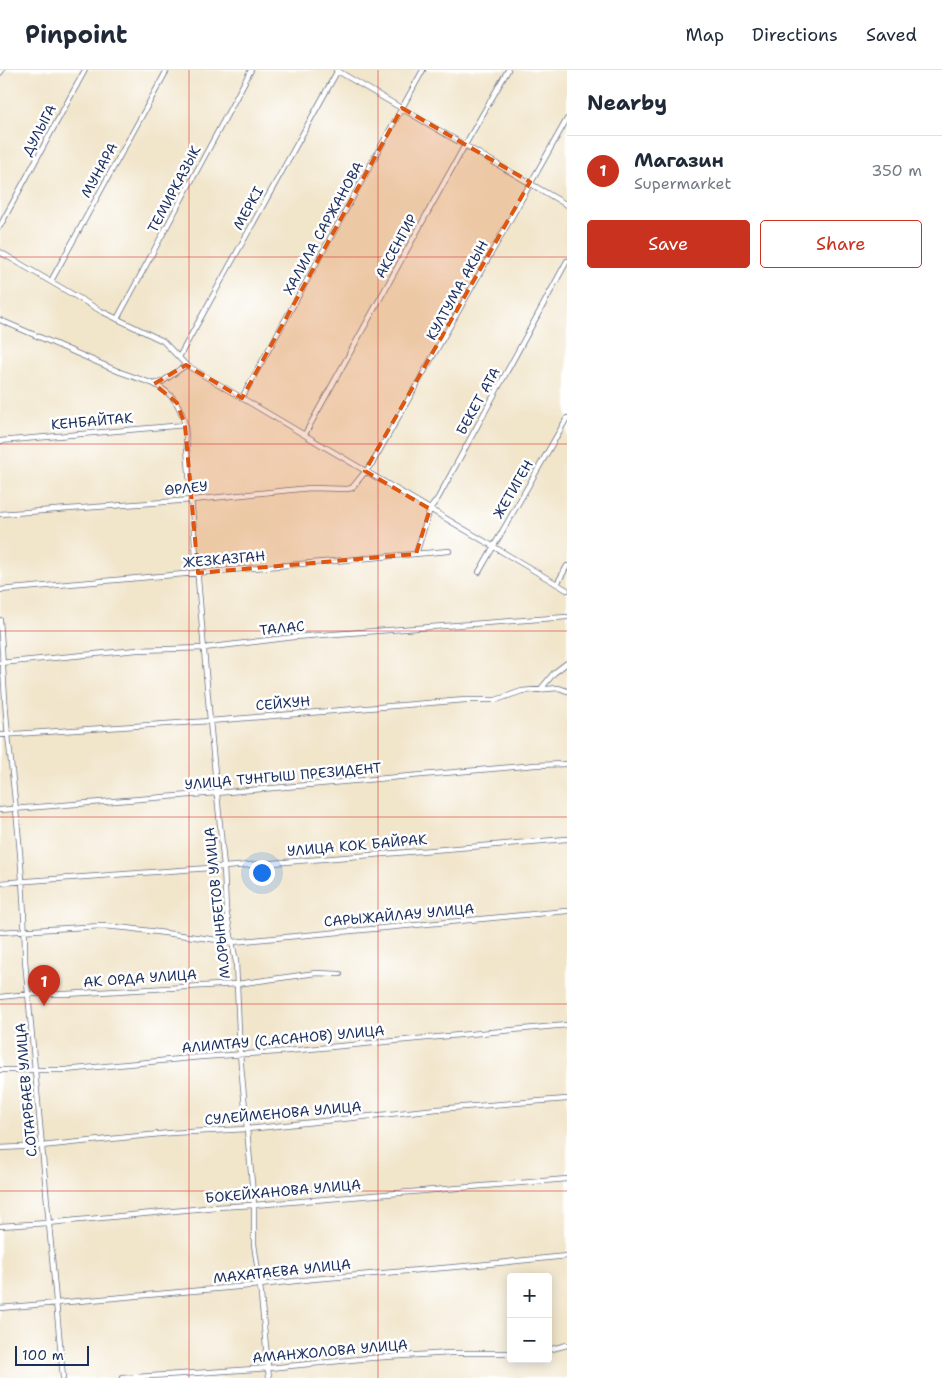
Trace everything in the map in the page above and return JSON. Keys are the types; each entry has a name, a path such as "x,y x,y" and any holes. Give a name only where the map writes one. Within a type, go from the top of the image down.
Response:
{"street":[{"name":"ДУЛЫГА","path":"0,226 85,70"},
{"name":"МУНАРА","path":"51,281 167,70"},
{"name":"ТЕМИРКАЗЫК","path":"117,319 251,70"},
{"path":"337,70 567,205"},
{"name":"МЕРКІ","path":"179,357 337,70"},
{"name":"ХАЛИЛА САРЖАНОВА","path":"242,398 423,70"},
{"name":"АКСЕНГИР","path":"304,434 508,70"},
{"name":"КУЛТУМА АКЫН","path":"365,471 373,462 567,119"},
{"path":"0,252 117,319 163,341 186,365 567,590"},
{"name":"БЕКЕТ АТА","path":"416,554 430,509 567,261"},
{"name":"М.ОРЫНБЕТОВ УЛИЦА","path":"0,320 164,389 177,403 182,412 185,424 192,500 216,793 224,867 226,910 236,962 240,1054 254,1205 254,1244 270,1378"},
{"path":"154,384 162,382 186,365"},
{"name":"ЖЕТИГЕН","path":"479,572 567,418"},
{"name":"КЕНБАЙТАК","path":"0,441 185,424"},
{"name":"ӨРЛЕУ","path":"0,514 192,500 310,488 347,490 352,488 365,471"},
{"name":"ЖЕЗКАЗГАН","path":"0,590 449,551"},
{"path":"557,584 567,566"},
{"name":"ТАЛАС","path":"2,663 137,650 204,648 294,638 567,617"},
{"name":"С.ОТАРБАЕВ УЛИЦА","path":"0,620 2,663 22,882 25,960 63,1378"},
{"path":"540,690 567,663"},
{"name":"СЕЙХУН","path":"0,735 210,721 379,706 466,700 496,700 522,691 559,688 567,690"},
{"name":"УЛИЦА ТУНГЫШ ПРЕЗИДЕНТ","path":"0,810 535,765 567,764"},
{"name":"УЛИЦА КОК БАЙРАК","path":"0,883 567,839"},
{"name":"САРЫЖАЙЛАУ УЛИЦА","path":"0,932 102,926 232,942 567,911"},
{"name":"АК ОРДА УЛИЦА","path":"0,997 237,984 316,973 340,974"},
{"name":"АЛИМТАУ (С.АСАНОВ) УЛИЦА","path":"0,1070 74,1070 567,1024"},
{"name":"СУЛЕЙМЕНОВА УЛИЦА","path":"0,1148 41,1146 170,1133 247,1129 437,1109 567,1099"},
{"name":"БОКЕЙХАНОВА УЛИЦА","path":"0,1226 567,1178"},
{"name":"МАХАТАЕВА УЛИЦА","path":"0,1308 260,1286 313,1279 567,1256"},
{"path":"552,1349 567,1345"},
{"name":"АМАНЖОЛОВА УЛИЦА","path":"122,1378 269,1368 441,1353 507,1352"}],"highlighted area":[{"path":"402,108 530,182 365,471 430,509 416,554 198,573 185,425 177,403 154,384 186,365 242,398"}],"place":[{"name":"Магазин","path":"44,1006"}]}
